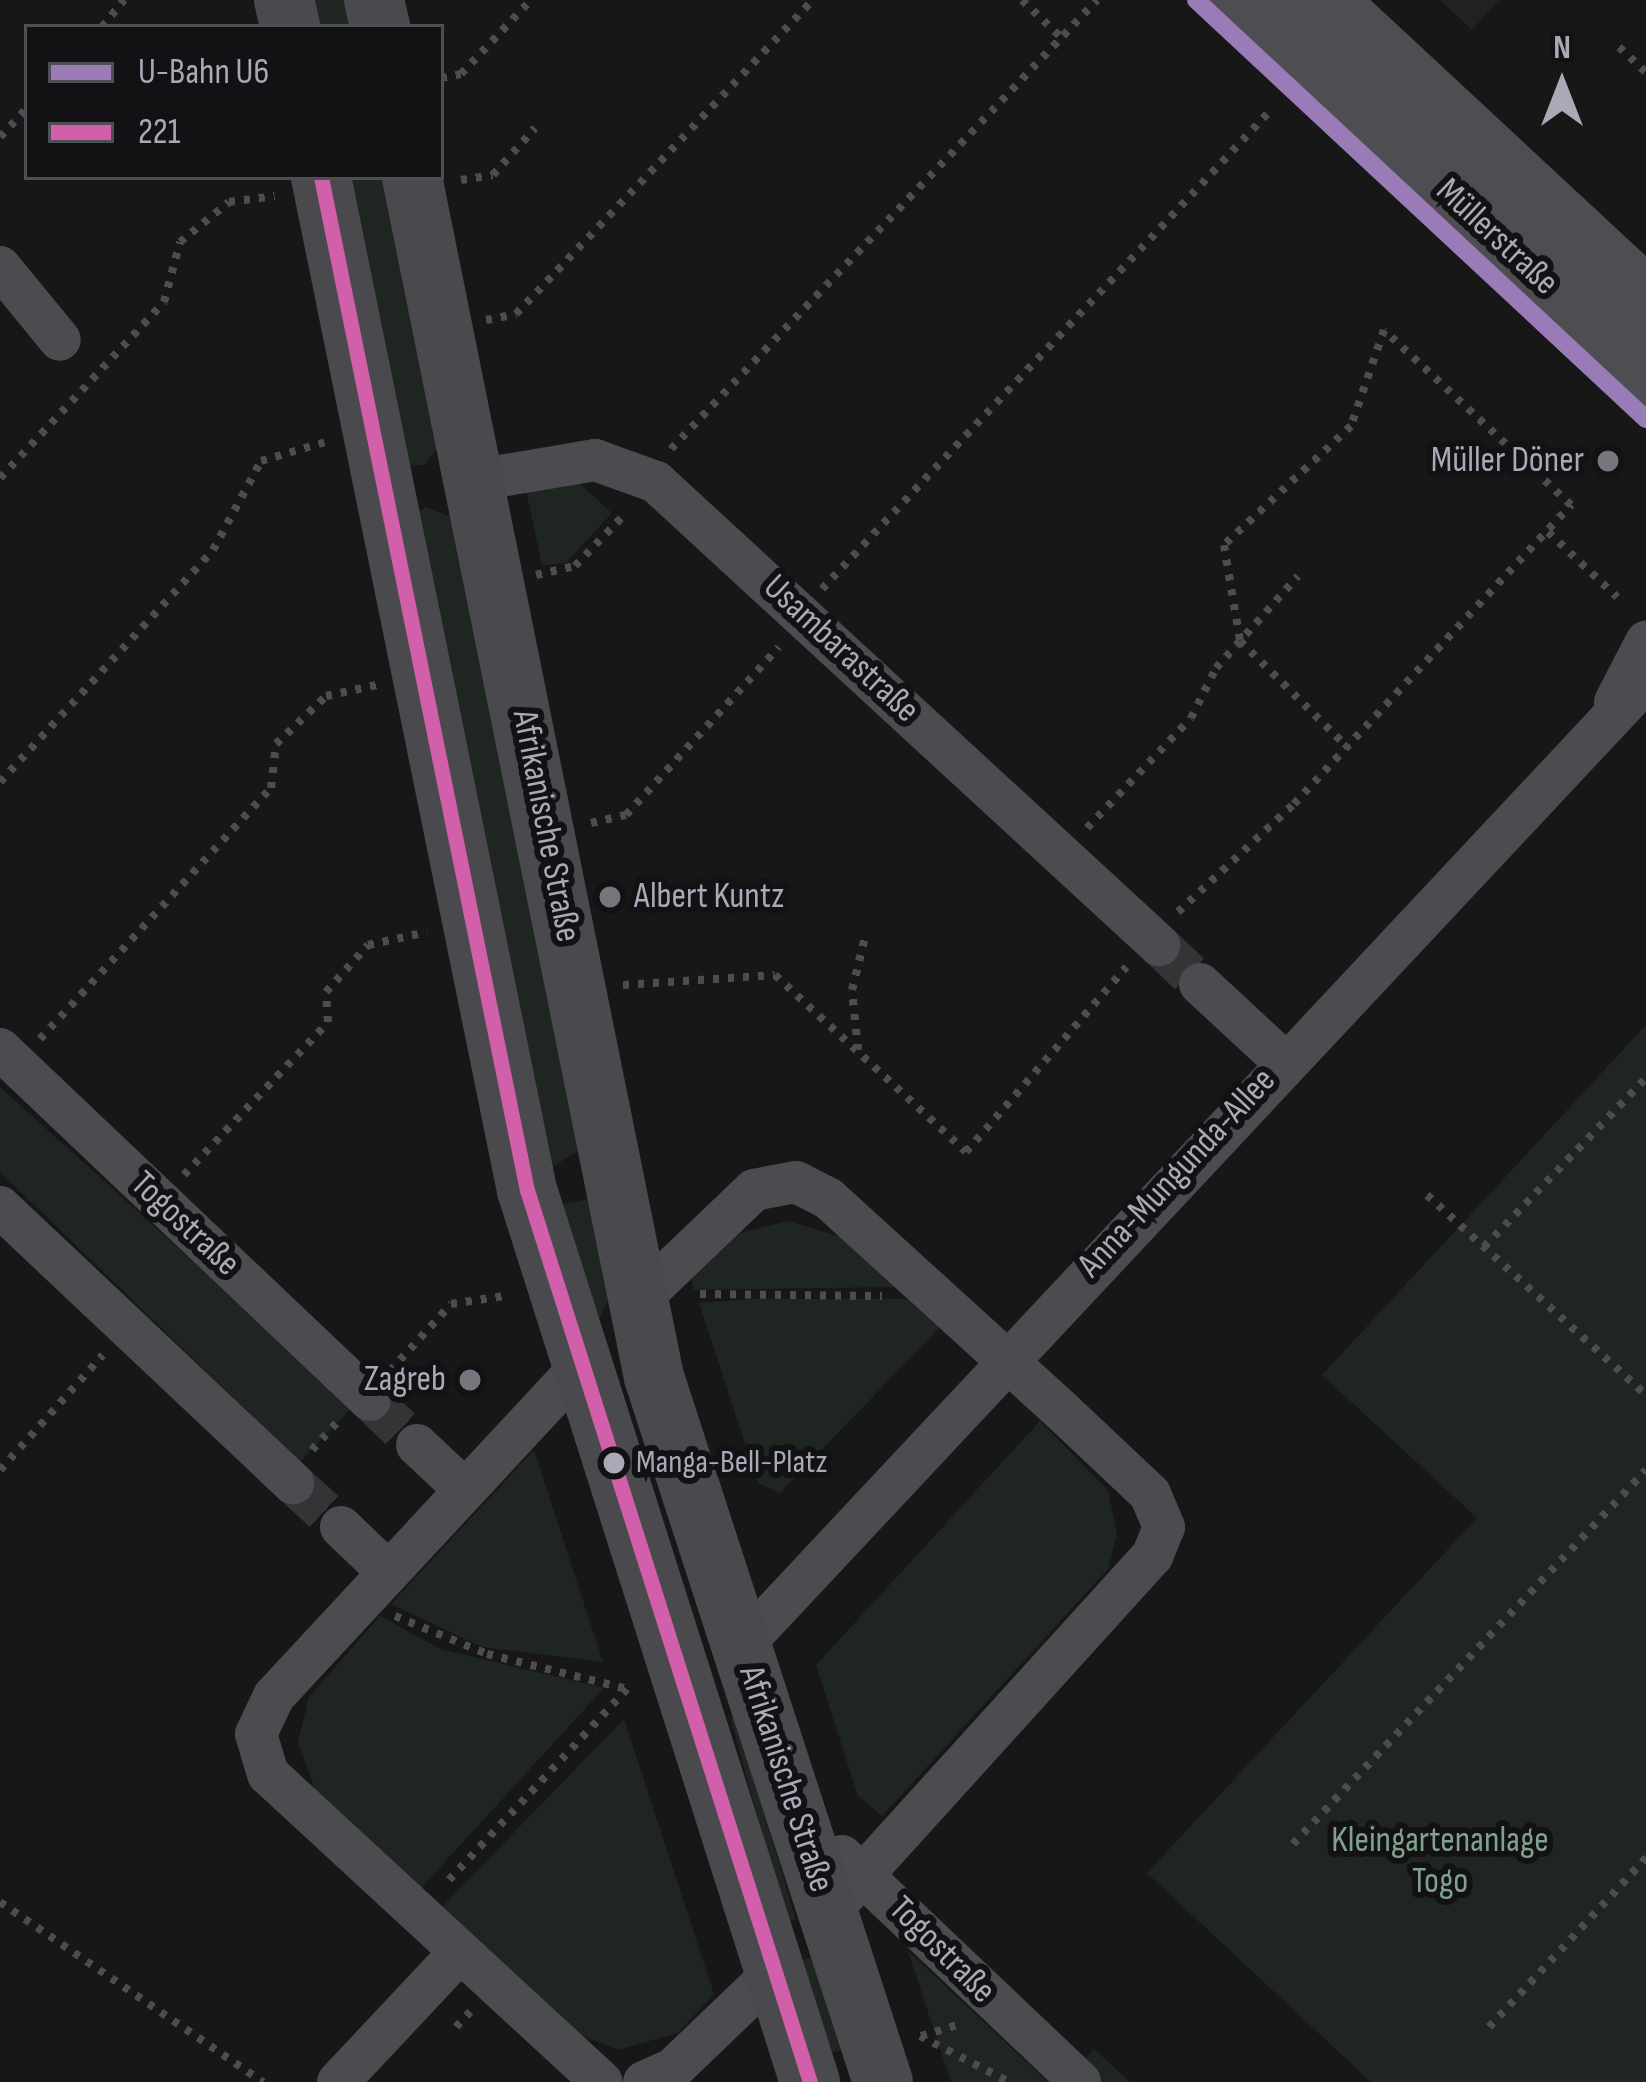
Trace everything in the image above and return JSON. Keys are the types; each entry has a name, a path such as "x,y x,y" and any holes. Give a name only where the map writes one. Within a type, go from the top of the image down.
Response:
{"main road":[{"name":"Müllerstraße","path":"1242,0 1646,375"},
{"name":"Müllerstraße","path":"1322,0 1646,301"}],"street":[{"name":"Afrikanische Straße","path":"434,180 477,481 616,1171 661,1299 655,1377 802,1821 846,1891 902,2059"},
{"name":"Afrikanische Straße","path":"298,186 388,499 527,1190 577,1370 810,2082"},
{"path":"0,267 60,340"},
{"name":"Usambarastraße","path":"477,481 595,460 656,482 1155,940"},
{"path":"388,499 477,481"},
{"name":"Anna-Mungunda-Allee","path":"742,1646 1282,1060 1630,692 1646,642"},
{"path":"1200,984 1282,1060"},
{"name":"Togostraße","path":"17,1047 374,1388"},
{"path":"527,1190 616,1171"},
{"path":"602,2082 458,1954 258,1756 268,1706 577,1370 661,1299 735,1205 776,1183 829,1199 1150,1494 1164,1527 1152,1556 846,1891"},
{"path":"0,1207 290,1480"},
{"path":"418,1444 465,1490"},
{"path":"341,1527 378,1585"},
{"name":"Afrikanische Straße","path":"686,1702 742,1646"},
{"name":"Afrikanische Straße","path":"774,1972 846,1891"},
{"name":"Togostraße","path":"846,1891 1080,2082"},
{"path":"338,2082 458,1954"},
{"path":"644,2082 774,1972"}],"path":[{"path":"104,24 124,0"},
{"path":"485,320 516,314 813,0"},
{"path":"1022,0 1063,39"},
{"path":"666,454 1097,0"},
{"path":"444,77 461,74 526,2"},
{"path":"1619,47 1646,72"},
{"path":"0,137 24,111"},
{"path":"817,595 1267,114"},
{"path":"444,178 493,175 535,128"},
{"path":"0,478 164,302 180,242 229,202 298,186"},
{"path":"623,986 776,975 966,1152 1155,940 1347,747 1571,505 1384,329 1351,426 1224,545 1240,641 1347,747"},
{"path":"0,782 213,550 261,461 325,442"},
{"path":"535,575 575,566 623,515"},
{"path":"1548,531 1617,597"},
{"path":"1077,838 1191,718 1240,641 1298,576"},
{"path":"591,823 626,815 791,633"},
{"path":"17,1047 271,788 276,744 326,696 377,686"},
{"path":"194,1164 328,1022 326,992 368,945 428,932"},
{"path":"858,1052 852,990 865,937"},
{"path":"1484,1247 1646,1078"},
{"path":"1427,1195 1646,1395"},
{"path":"661,1299 865,1299 915,1280"},
{"path":"290,1480 451,1304 504,1296"},
{"path":"0,1470 108,1349"},
{"path":"1294,1844 1646,1470"},
{"path":"378,1585 433,1636 627,1689 432,1899"},
{"path":"1489,2027 1646,1858"},
{"path":"0,1902 263,2082"},
{"path":"902,2059 1009,2082"}],"shaded area":[{"path":"1440,0 1499,0 1472,30"}],"green space":[{"path":"298,0 347,0 351,24 303,24"},
{"path":"336,180 385,180 439,445 425,465 405,465"},
{"path":"576,480 612,513 566,563 542,565 526,490"},
{"path":"426,507 453,518 583,1148 552,1167 416,513"},
{"name":"Kleingartenanlage Togo","path":"1646,1025 1646,2082 1371,2082 1147,1873 1477,1518 1322,1375"},
{"path":"0,1087 353,1406 300,1462 0,1172"},
{"path":"593,1198 608,1301 598,1320 549,1207"},
{"path":"789,1221 840,1237 895,1287 694,1290 691,1279 740,1233"},
{"path":"907,1299 939,1328 780,1493 758,1483 699,1303"},
{"path":"1040,1421 1108,1490 1117,1534 1108,1569 882,1816 858,1796 816,1665"},
{"path":"534,1450 603,1662 482,1647 391,1604"},
{"path":"380,1616 440,1649 604,1688 421,1888 315,1790 298,1742 309,1697"},
{"path":"730,1717 736,1718 796,1920 786,1920"},
{"path":"624,1719 714,1994 678,2033 618,2050 578,2034 441,1908"},
{"path":"908,1951 1048,2082 951,2082"},
{"path":"812,1957 847,2048 826,2055 800,1961"},
{"path":"1094,2049 1130,2082 1096,2082 1082,2062"}],"tunnel":[{"path":"1159,945 1200,984"},
{"path":"370,1400 417,1445"},
{"path":"293,1483 341,1527"}],"metro line":[{"name":"U6","path":"1196,0 1646,419"}],"transit line":[{"name":"221","path":"322,180 527,1190 810,2082"}],"place":[{"name":"Müller Döner","path":"1608,461"},
{"name":"Albert Kuntz","path":"610,897"},
{"name":"Zagreb","path":"470,1380"},
{"name":"Manga-Bell-Platz","path":"614,1463"}]}
